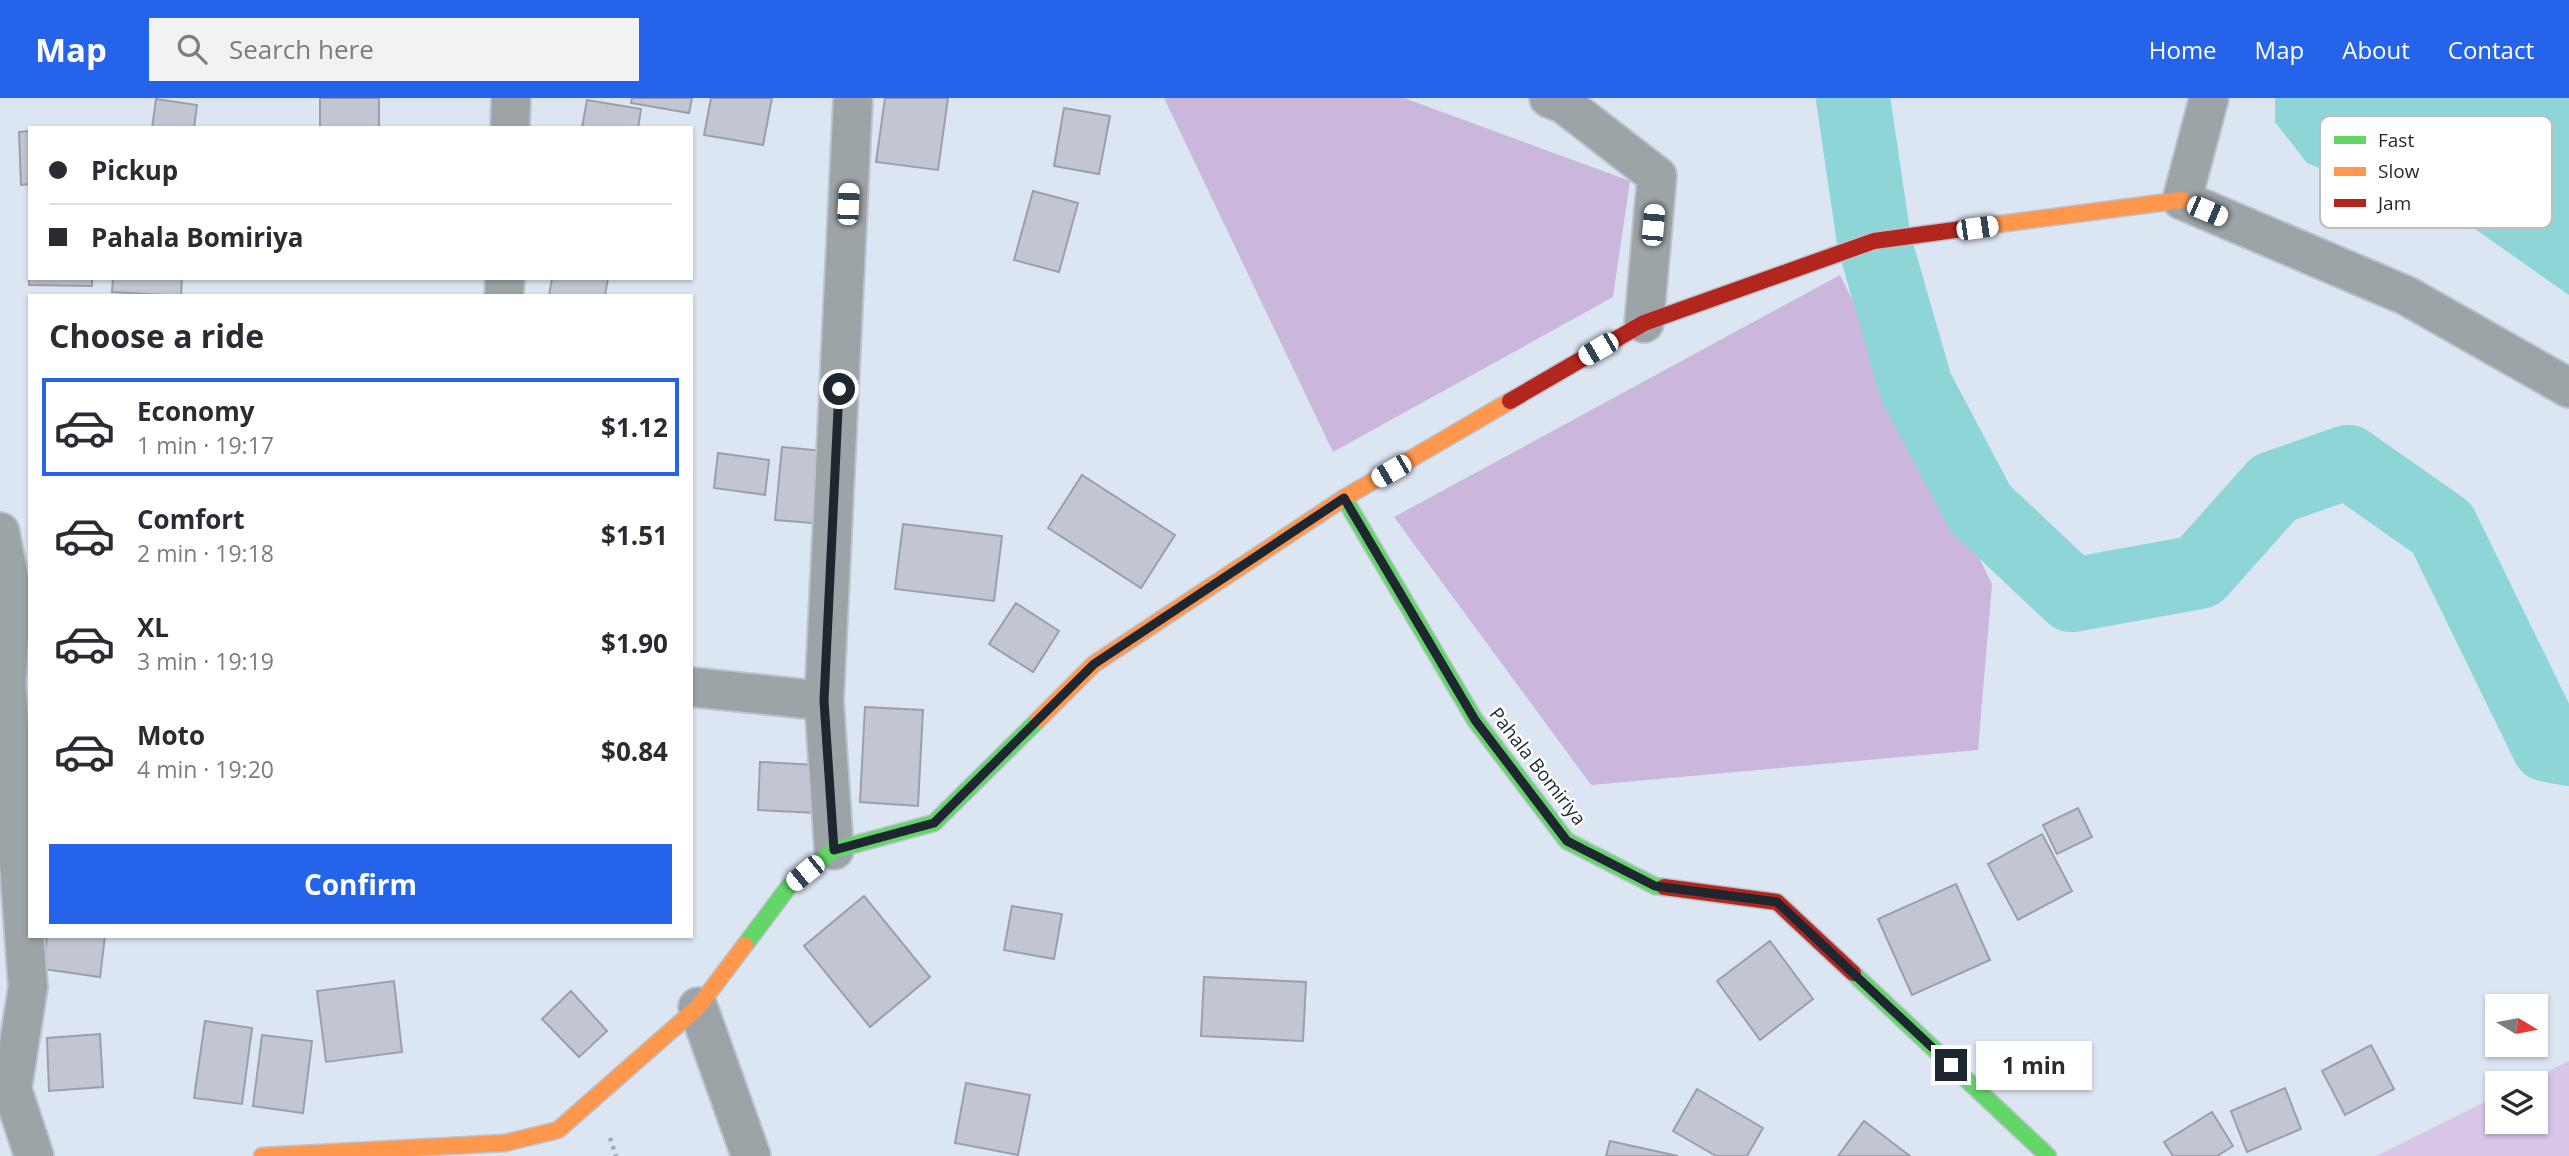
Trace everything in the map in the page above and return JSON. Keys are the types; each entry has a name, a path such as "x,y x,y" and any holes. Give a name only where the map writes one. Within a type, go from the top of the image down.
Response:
{"street":[{"path":"834,850 824,701 853,98"},
{"path":"1549,98 1564,104 1657,176 1644,323"},
{"path":"2182,200 2209,98"},
{"path":"262,1156 505,1143 558,1130 698,1007 790,885 834,850 934,823 1094,664 1344,498 1644,323 1874,241 2182,200 2407,296 2569,388"},
{"name":"Pahala Bomiriya","path":"1344,498 1475,720 1567,841 1655,886 1777,902 2048,1156"},
{"path":"0,532 12,594 6,683 28,987 12,1089 34,1156"},
{"path":"693,687 824,701"},
{"path":"698,1007 751,1156"}],"shaded area":[{"path":"1164,98 1404,98 1630,181 1613,297 1333,452"},
{"path":"2275,98 2569,98 2569,295 2472,228 2552,228 2552,116 2320,116 2320,168 2307,163 2275,122"},
{"path":"1840,275 1992,584 1978,750 1591,785 1394,517"},
{"path":"2569,1061 2569,1156 2376,1156 2485,1102 2485,1134 2548,1134 2548,1071"}],"building":[{"path":"320,98 379,98 379,126 320,126"},
{"path":"632,98 692,98 689,113 631,103"},
{"path":"711,98 772,98 763,145 704,135"},
{"path":"885,98 948,98 938,170 876,162"},
{"path":"156,99 197,105 194,126 152,126"},
{"path":"587,100 641,109 638,126 582,126"},
{"path":"1064,108 1110,116 1099,174 1054,166"},
{"path":"28,131 28,184 21,185 19,132"},
{"path":"1033,191 1078,203 1059,272 1014,260"},
{"path":"29,280 92,280 92,286 29,285"},
{"path":"113,280 182,280 181,294 112,292"},
{"path":"552,280 608,280 605,294 549,294"},
{"path":"782,447 833,452 825,524 775,520"},
{"path":"718,453 769,460 765,495 714,488"},
{"path":"1082,475 1175,535 1141,588 1048,528"},
{"path":"903,524 1002,536 994,601 895,589"},
{"path":"1016,603 1059,631 1033,672 989,644"},
{"path":"865,707 923,710 918,806 860,802"},
{"path":"760,762 817,765 816,813 758,810"},
{"path":"2078,808 2092,837 2057,854 2043,825"},
{"path":"2042,834 2072,891 2018,920 1988,864"},
{"path":"1956,884 1990,960 1912,995 1878,919"},
{"path":"864,896 930,977 870,1027 804,946"},
{"path":"1012,906 1062,914 1054,959 1004,950"},
{"path":"47,938 105,938 100,977 43,969"},
{"path":"1770,941 1813,999 1760,1040 1717,981"},
{"path":"1204,977 1306,982 1303,1041 1201,1036"},
{"path":"394,981 402,1052 326,1062 317,991"},
{"path":"571,991 607,1031 579,1057 542,1019"},
{"path":"205,1021 252,1028 242,1104 194,1098"},
{"path":"100,1034 103,1087 49,1091 47,1038"},
{"path":"262,1035 312,1041 303,1113 253,1106"},
{"path":"2371,1045 2394,1089 2345,1115 2322,1071"},
{"path":"966,1083 1030,1095 1018,1155 955,1143"},
{"path":"2285,1088 2301,1129 2247,1152 2231,1111"},
{"path":"1697,1089 1763,1128 1747,1156 1716,1156 1673,1131"},
{"path":"2212,1112 2233,1146 2217,1156 2173,1156 2164,1142"},
{"path":"1864,1121 1910,1156 1838,1156"},
{"path":"1610,1141 1678,1156 1606,1156"}],"waterway":[{"path":"1853,98 1874,241 1916,387 1980,508 2072,595 2199,572 2274,488 2348,462 2442,528 2548,745 2569,749"}],"traffic: fast":[{"path":"1344,498 1475,720 1567,841 1655,886 1664,887"},
{"path":"745,945 790,885 834,850 934,823 1038,720"},
{"path":"1853,973 2048,1156"}],"traffic: slow":[{"path":"1962,229 2182,200"},
{"path":"1038,720 1094,664 1344,498 1510,401"},
{"path":"262,1156 505,1143 558,1130 698,1007 745,945"}],"traffic: jam":[{"path":"1510,401 1644,323 1874,241 1962,229"},
{"path":"1664,887 1777,902 1853,973"}],"route":[{"path":"839,389 824,701 834,850 934,823 1094,664 1344,498 1475,720 1567,841 1655,886 1777,902 1951,1065"}]}
